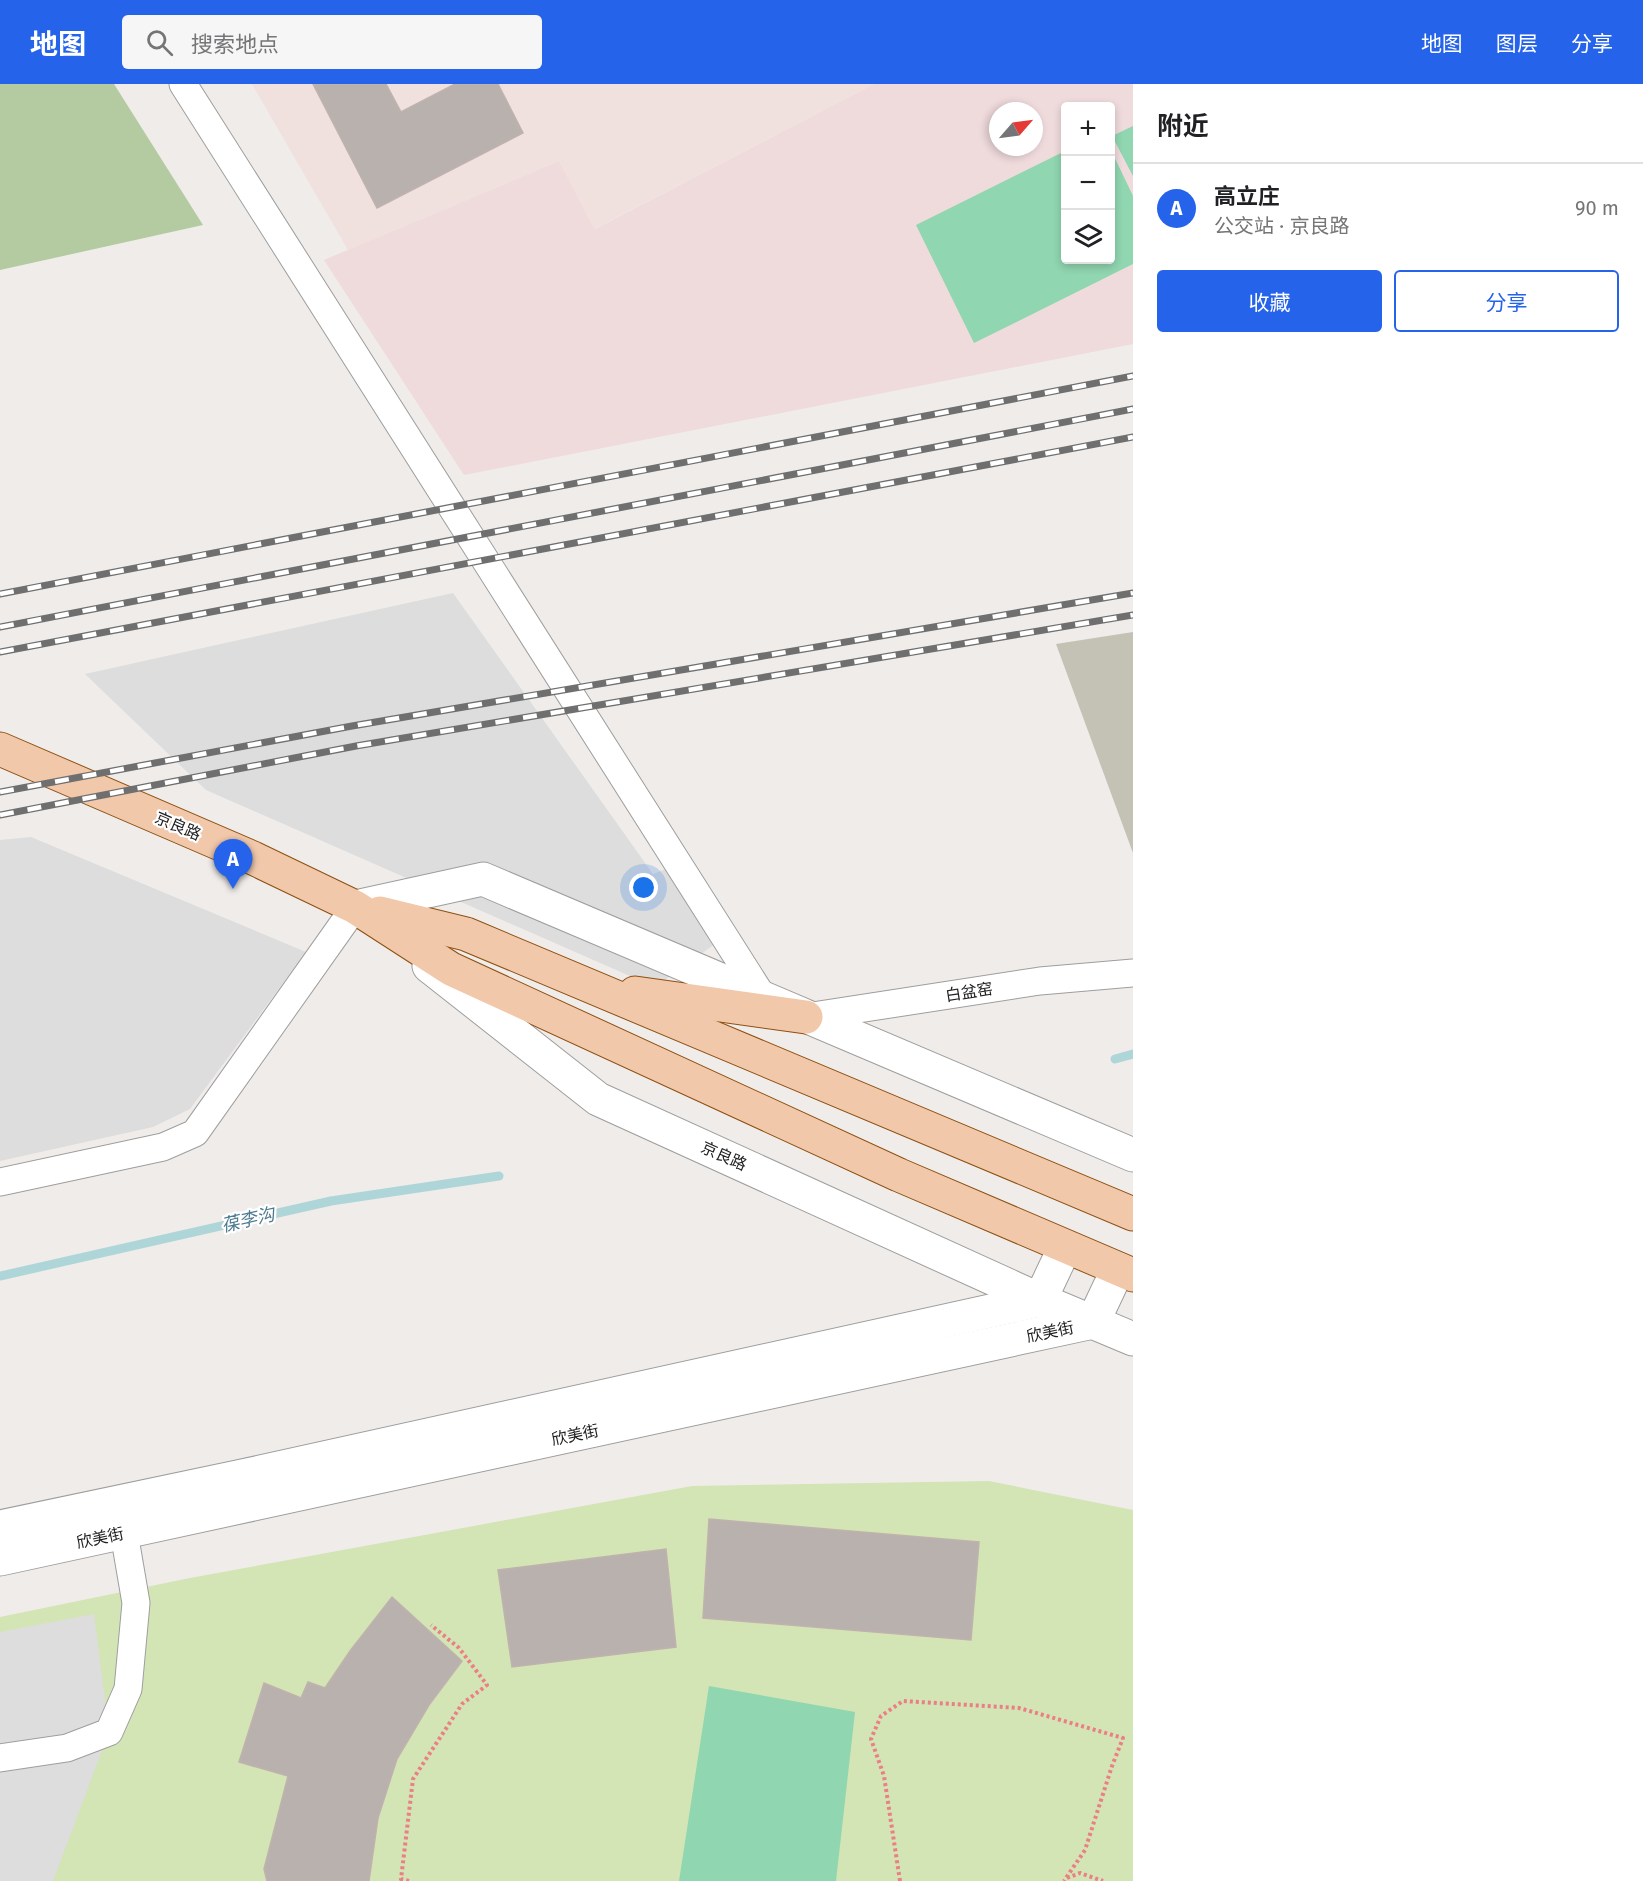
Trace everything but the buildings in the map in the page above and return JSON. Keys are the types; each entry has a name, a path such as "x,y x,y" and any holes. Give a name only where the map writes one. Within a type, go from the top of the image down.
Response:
{"main road":[{"name":"京良路","path":"0,749 253,858 355,907 451,969 899,1174 1125,1272"},
{"name":"京良路","path":"355,907 466,934 1133,1214"},
{"path":"591,986 806,1017"}],"street":[{"path":"183,84 764,999"},
{"path":"0,1182 163,1147 195,1133 355,907 483,879 1133,1155"},
{"name":"京良路","path":"355,907 598,1099 1133,1339"},
{"name":"白盆窑","path":"806,1017 1040,981 1133,973"},
{"name":"欣美街","path":"0,1527 238,1477 1040,1299 1065,1247"},
{"name":"欣美街","path":"0,1559 1093,1322 1125,1272"},
{"path":"0,1758 67,1748 109,1732 128,1689 136,1603 124,1533"}],"path":[{"path":"409,1881 401,1879 413,1779 462,1704 487,1684 459,1647 432,1625"},
{"path":"900,1881 884,1776 871,1739 881,1716 903,1701 1019,1708 1123,1738 1085,1850 1065,1880"},
{"path":"1065,1880 1080,1873 1103,1881"}],"shaded area":[{"path":"252,84 874,84 594,229 559,161 348,250"},
{"path":"874,84 1133,84 1133,344 464,475 324,260 559,161 595,229"},
{"path":"453,593 653,874 686,861 726,936 655,987 206,790 85,674"},
{"path":"1133,632 1133,853 1056,644"},
{"path":"31,837 306,952 190,1109 153,1127 0,1161 0,840"},
{"path":"94,1614 109,1732 53,1881 0,1881 0,1632"}],"green space":[{"path":"0,84 114,84 203,225 0,270"},
{"path":"1133,126 1133,176 1115,142 1115,135"},
{"path":"1061,153 1061,264 1115,264 1115,158 1133,196 1133,264 974,343 916,225"},
{"path":"989,1481 1133,1510 1133,1881 0,1881 0,1617 190,1578 692,1486"},
{"path":"709,1686 855,1712 836,1881 679,1881"}],"waterway":[{"name":"葆李沟","path":"1115,1059 1133,1054"},
{"name":"葆李沟","path":"0,1276 331,1201 499,1176"}],"railway":[{"path":"0,594 1133,376"},
{"path":"0,627 1133,409"},
{"path":"0,652 1133,437"},
{"path":"0,792 352,726 1133,593"},
{"path":"0,815 356,746 1133,615"}],"place":[{"name":"高立庄","path":"233,889"}]}
